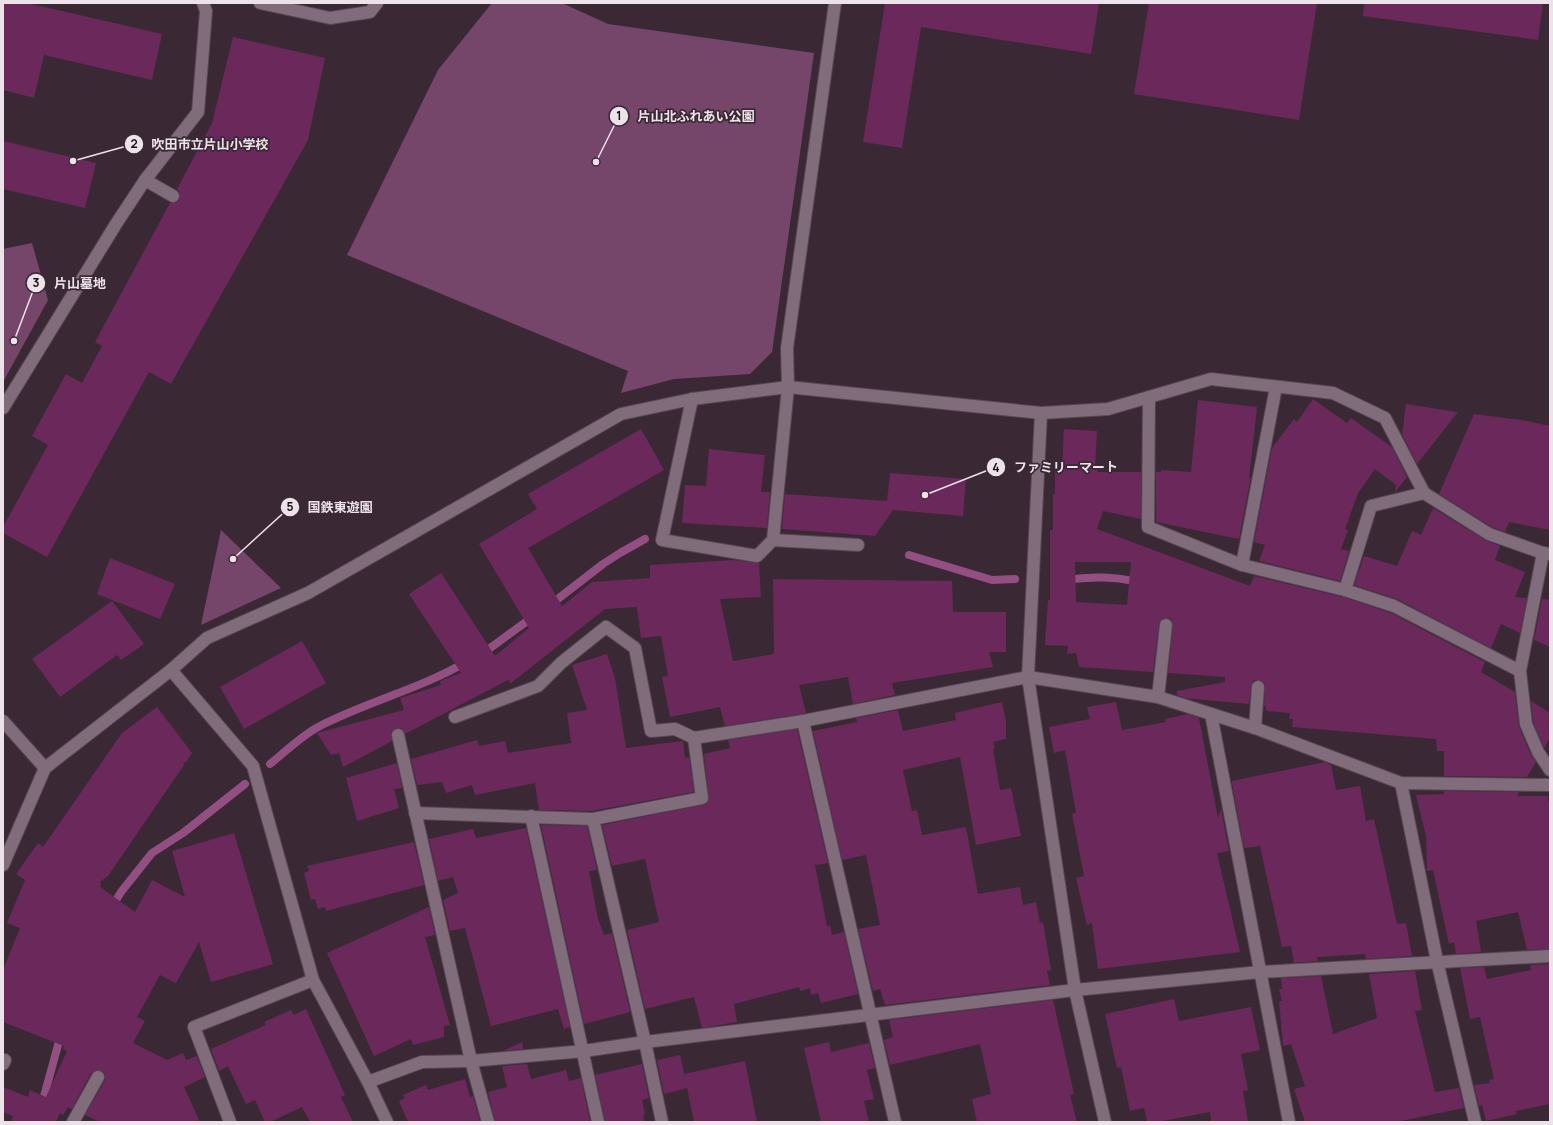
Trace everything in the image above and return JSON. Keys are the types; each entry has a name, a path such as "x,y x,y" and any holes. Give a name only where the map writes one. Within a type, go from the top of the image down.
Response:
{"street":[{"path":"3,408 116,224 145,180 198,112 206,11 203,3"},
{"path":"260,3 330,18 370,12 377,3"},
{"path":"692,399 662,540 757,556 773,540 788,387 787,348 835,3"},
{"path":"145,180 173,196"},
{"path":"3,865 45,768 171,670 206,638 308,593 621,414 692,399 788,387 1041,413 1108,409 1211,379 1333,394 1385,418 1424,493 1488,534 1547,553 1520,671 1526,724 1538,752 1550,770"},
{"path":"1242,565 1276,387"},
{"path":"1149,397 1148,527 1242,565 1345,590 1394,606 1520,671"},
{"path":"1041,413 1028,677 1075,990 1105,1122"},
{"path":"1345,590 1371,506 1424,493"},
{"path":"773,540 858,544"},
{"path":"1158,697 1166,625"},
{"path":"455,717 538,686 561,663 606,627 634,648 651,731 675,729 694,738 803,721 1028,677 1158,697 1255,728 1401,783 1550,785"},
{"path":"171,670 253,766 312,980 368,1082 387,1122"},
{"path":"1255,728 1258,687"},
{"path":"1211,714 1289,1122"},
{"path":"3,721 45,768"},
{"path":"803,721 895,1122"},
{"path":"398,735 471,1061 488,1122"},
{"path":"415,813 593,818 702,798 694,738"},
{"path":"1401,783 1437,961 1475,1122"},
{"path":"531,816 584,1051 598,1122"},
{"path":"593,818 662,1122"},
{"path":"368,1082 422,1062 471,1061 584,1051 645,1042 1075,990 1260,972 1437,961 1550,956"},
{"path":"230,1122 194,1027 312,980"},
{"path":"73,1122 98,1077"}],"shaded area":[{"path":"492,3 562,3 608,24 814,53 772,352 750,374 674,379 621,393 628,371 347,255 438,70"},
{"path":"32,243 48,300 3,382 3,249"},
{"path":"221,530 281,588 201,625"}],"building":[{"path":"3,3 27,3 162,34 152,80 44,55 34,98 3,90"},
{"path":"885,3 1099,3 1091,54 921,27 902,148 863,142"},
{"path":"1149,3 1317,3 1299,120 1134,94"},
{"path":"1364,3 1543,3 1538,40 1363,16"},
{"path":"233,37 325,58 308,140 171,384 149,372 47,557 3,533 3,527 48,445 32,436 66,374 82,383 102,346 95,342 170,203 176,203 180,199 180,193 177,189 212,123"},
{"path":"3,141 96,163 85,208 3,189"},
{"path":"1313,399 1347,423 1351,418 1392,447 1407,477 1395,492 1396,485 1375,469 1358,493 1345,529 1348,530 1341,549 1349,551 1340,581 1259,561 1265,545 1254,542 1272,448 1294,419 1297,422"},
{"path":"1198,400 1257,407 1249,479 1251,476 1239,539 1156,522 1156,472 1161,472 1161,470 1191,472"},
{"path":"1406,404 1458,412 1417,464 1402,434"},
{"path":"1474,414 1527,421 1550,426 1550,530 1509,522 1505,532 1492,527 1439,494"},
{"path":"641,429 664,470 528,548 562,606 592,582 650,578 650,565 733,560 759,563 761,597 720,599 733,661 774,654 773,579 952,581 953,612 1006,612 1006,652 989,652 993,667 892,683 895,695 853,704 848,677 799,685 806,713 725,726 720,707 670,717 662,677 668,676 661,636 641,638 637,607 605,609 511,683 508,680 405,734 401,728 396,728 391,732 392,741 343,767 339,753 331,755 317,733 404,710 400,698 441,685 440,681 461,673 409,594 441,573 495,656 529,628 479,544 537,509 528,494"},
{"path":"1064,429 1097,431 1095,468 1098,468 1098,472 1141,472 1141,519 1103,511 1097,529 1250,586 1254,576 1343,597 1391,613 1485,662 1481,672 1515,692 1519,727 1531,755 1536,762 1527,777 1444,776 1444,751 1437,751 1436,739 1292,727 1293,719 1289,719 1290,713 1266,711 1266,706 1264,706 1265,684 1259,680 1254,680 1252,683 1249,704 1184,698 1177,695 1177,691 1225,682 1225,677 1168,673 1173,625 1171,619 1163,618 1159,624 1153,672 1079,667 1076,653 1067,654 1068,646 1045,645 1048,600 1050,600 1050,530 1053,530 1055,469 1062,468","holes":["1075,562 1131,562 1127,605 1076,602"]},
{"path":"709,449 765,455 761,492 770,492 767,528 682,523 685,485 706,486"},
{"path":"890,473 966,479 963,516 893,510 875,536 782,529 785,494 887,501"},
{"path":"1433,508 1485,540 1500,546 1495,560 1525,572 1515,597 1527,598 1520,633 1501,624 1491,648 1397,599 1354,585 1364,556 1397,566 1412,531 1421,535"},
{"path":"110,558 175,584 160,619 97,594"},
{"path":"1542,599 1550,600 1550,647 1534,640"},
{"path":"112,601 144,644 121,660 117,655 60,697 32,659"},
{"path":"302,641 326,683 244,729 220,687"},
{"path":"607,654 615,678 626,748 683,741 685,758 689,757 694,792 592,811 539,810 535,783 475,795 472,785 446,793 442,782 417,785 411,759 477,740 479,746 505,741 508,753 571,743 567,713 587,710 572,665"},
{"path":"1531,701 1550,713 1550,738 1544,748 1533,722"},
{"path":"1002,702 1006,722 1006,739 993,742 995,748 993,749 1000,790 1011,788 1021,836 976,845 960,757 903,770 912,811 917,810 922,835 966,827 978,894 1020,887 1023,905 1036,902 1040,923 1043,922 1051,970 1047,971 1050,985 885,1005 880,989 873,991 858,929 880,925 866,855 842,860 813,731 857,722 856,718 898,710 903,731 956,720 955,713"},
{"path":"1116,702 1122,730 1166,722 1165,719 1188,714 1199,718 1218,818 1221,809 1229,851 1217,853 1240,952 1098,969 1092,923 1087,925 1076,878 1084,876 1072,814 1076,813 1065,750 1054,753 1049,727 1090,719 1087,707"},
{"path":"157,707 192,753 186,762 183,763 184,765 108,876 100,882 100,887 135,912 152,880 185,897 172,851 234,833 273,964 211,982 199,942 176,983 160,975 137,1017 145,1021 133,1043 167,1060 183,1053 186,1060 197,1056 205,1077 184,1087 200,1122 100,1122 85,1115 105,1080 105,1074 98,1070 91,1073 72,1109 68,1107 63,1115 60,1113 56,1122 11,1122 13,1116 3,1112 3,1087 28,1097 30,1090 46,1097 67,1051 63,1049 64,1046 3,1022 3,970 20,928 7,923 25,880 16,874 38,843 43,847 122,733"},
{"path":"797,729 828,863 815,865 827,926 830,925 832,935 844,932 858,994 821,1003 818,993 811,995 810,988 800,991 799,987 734,1004 737,1022 702,1028 694,997 645,1009 627,930 659,922 645,859 612,866 602,825 706,804 709,797 704,754 730,748 728,740"},
{"path":"1325,762 1331,765 1336,790 1360,786 1366,821 1374,819 1397,924 1406,923 1412,956 1366,959 1365,954 1317,957 1318,961 1294,963 1291,946 1282,947 1260,846 1244,848 1232,781"},
{"path":"397,763 402,788 394,789 399,808 357,821 346,778"},
{"path":"1444,791 1519,792 1517,796 1548,796 1548,801 1550,801 1550,949 1527,950 1518,912 1476,921 1481,952 1456,954 1454,942 1449,944 1433,870 1427,871 1426,836 1416,795 1444,794"},
{"path":"541,825 587,826 597,870 589,871 598,919 604,935 612,933 630,1012 584,1024"},
{"path":"526,828 570,1027 564,1029 558,1009 491,1026 465,928 450,931 443,900 458,893 453,877 438,881 429,839 473,829 476,838"},
{"path":"414,842 424,885 326,911 325,907 318,909 315,899 311,900 304,873 309,871 307,866"},
{"path":"429,907 435,935 425,937 450,1025 444,1026 444,1037 413,1045 411,1039 374,1056 327,953"},
{"path":"1550,964 1550,1104 1516,1111 1517,1114 1486,1121 1482,1105 1479,1106 1474,1085 1490,1083 1489,1080 1494,1079 1480,1017 1470,1019 1460,968 1484,967 1487,979 1531,970 1530,965"},
{"path":"1415,971 1422,1010 1415,1011 1435,1092 1459,1088 1464,1108 1396,1122 1305,1122 1294,1089 1305,1086 1291,1044 1283,1046 1279,1001 1282,1001 1279,989 1282,989 1281,978 1321,976 1333,1034 1377,1018 1369,974"},
{"path":"1174,999 1179,1021 1251,1007 1260,1050 1241,1054 1248,1090 1243,1091 1248,1122 1211,1122 1210,1112 1158,1122 1147,1122 1144,1108 1130,1111 1121,1067 1117,1068 1105,1014"},
{"path":"1053,1000 1074,1094 1070,1095 1077,1122 977,1122 972,1099 991,1094 980,1044 890,1065 884,1040 893,1037 889,1020"},
{"path":"306,1009 345,1095 341,1097 353,1122 310,1122 302,1107 270,1122 265,1122 255,1100 246,1104 228,1066 219,1071 211,1049 266,1025 264,1022 291,1010 294,1015"},
{"path":"522,1042 523,1049 503,1051"},
{"path":"829,1042 831,1052 869,1043 875,1068 867,1070 874,1099 864,1101 869,1122 821,1122 804,1048"},
{"path":"680,1055 684,1074 745,1061 757,1122 694,1122 687,1088 664,1094 657,1060"},
{"path":"527,1064 531,1079 566,1070 569,1081 581,1078 590,1122 495,1122 488,1092 507,1087 502,1066"},
{"path":"642,1064 649,1098 642,1100 645,1122 605,1122 595,1075"},
{"path":"465,1079 470,1097 473,1096 480,1122 408,1122 399,1101 405,1098 403,1095 426,1085 428,1090"}],"waterway":[{"path":"550,605 603,564 645,539"},
{"path":"909,555 992,580 1015,579"},
{"path":"1065,580 1102,577 1139,582"},
{"path":"482,654 534,616"},
{"path":"270,764 299,740 318,727 355,710 412,688 448,672 466,662"},
{"path":"112,907 121,892 152,853 183,833 245,784"},
{"path":"37,1122 61,1034"}],"place":[{"name":"吹田市立片山小学校","path":"73,161"},
{"name":"片山北ふれあい公園","path":"596,162"},
{"name":"片山墓地","path":"14,341"},
{"name":"ファミリーマート","path":"925,495"},
{"name":"国鉄東遊園","path":"233,559"}]}
